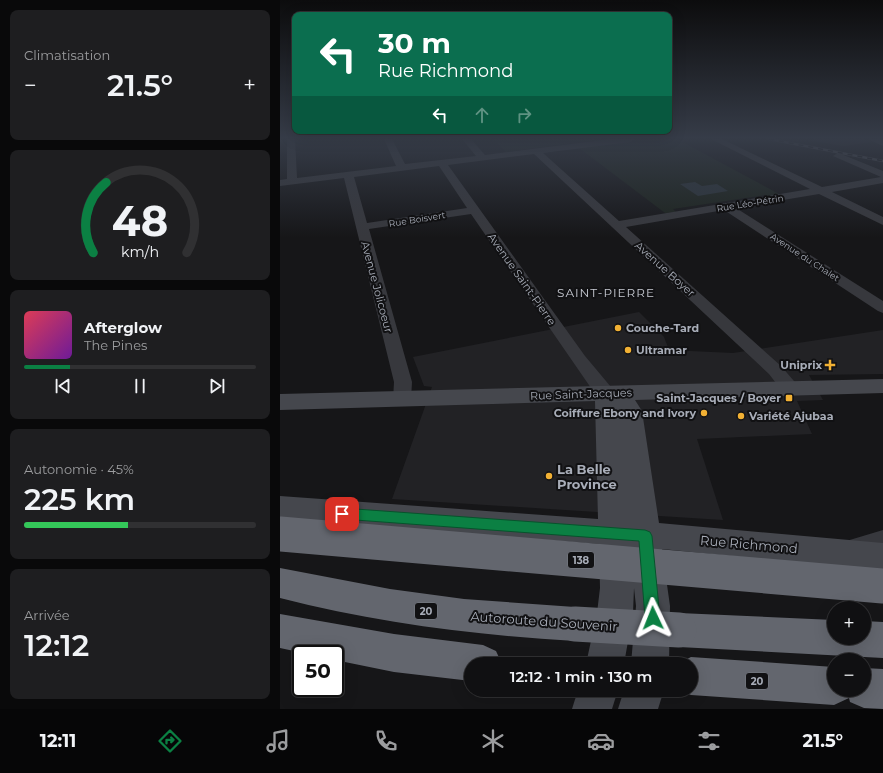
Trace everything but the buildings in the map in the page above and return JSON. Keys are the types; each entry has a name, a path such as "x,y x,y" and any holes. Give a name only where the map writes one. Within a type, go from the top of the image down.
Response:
{"highway":[{"name":"138","path":"280,534 883,586"},
{"name":"Autoroute du Souvenir","path":"280,583 326,594 411,609 477,618 827,638"},
{"path":"280,631 394,653 464,662"},
{"path":"871,639 883,640"},
{"name":"20","path":"698,676 827,686"},
{"path":"871,688 883,689"}],"main road":[{"name":"Rue Saint-Jacques","path":"280,402 402,400 883,386"},
{"path":"607,393 630,535 653,606 650,657"},
{"name":"Rue Richmond","path":"280,508 841,552 883,557"},
{"path":"606,657 615,613 617,566 630,535"},
{"path":"592,709 596,697"},
{"path":"638,709 642,697"}],"street":[{"path":"292,172 292,181"},
{"path":"280,182 363,172"},
{"name":"Avenue Saint-Pierre","path":"448,172 596,384 607,393"},
{"name":"Avenue Boyer","path":"559,172 775,370 791,388"},
{"path":"782,172 883,221"},
{"name":"Avenue Jolicoeur","path":"348,174 361,228 403,382 402,400"},
{"name":"Rue Léo-Pétrin","path":"617,225 883,180"},
{"name":"Avenue du Chalet","path":"727,207 883,308"},
{"name":"Rue Boisvert","path":"361,228 474,210"},
{"path":"841,552 883,540"}],"shaded area":[{"path":"611,172 738,172 781,195 769,197 765,195 673,209 676,212 665,213"},
{"path":"695,182 702,186 717,184 728,191 698,196 680,184"},
{"path":"639,312 664,337 669,350 733,353 883,330 883,374 809,375 823,400 797,401 812,434 697,439 723,520 392,499 432,387 424,386 413,357"}],"place":[{"name":"Couche-Tard","path":"618,328"},
{"name":"Ultramar","path":"628,350"},
{"name":"Uniprix","path":"830,365"},
{"name":"Saint-Jacques / Boyer","path":"789,398"},
{"name":"Coiffure Ebony and Ivory","path":"704,413"},
{"name":"Variété Ajubaa","path":"741,416"},
{"name":"La Belle Province","path":"549,476"}],"district":[{"name":"SAINT-PIERRE","path":"606,292"}],"route":[{"path":"342,514 645,536 650,573 653,618"}]}
